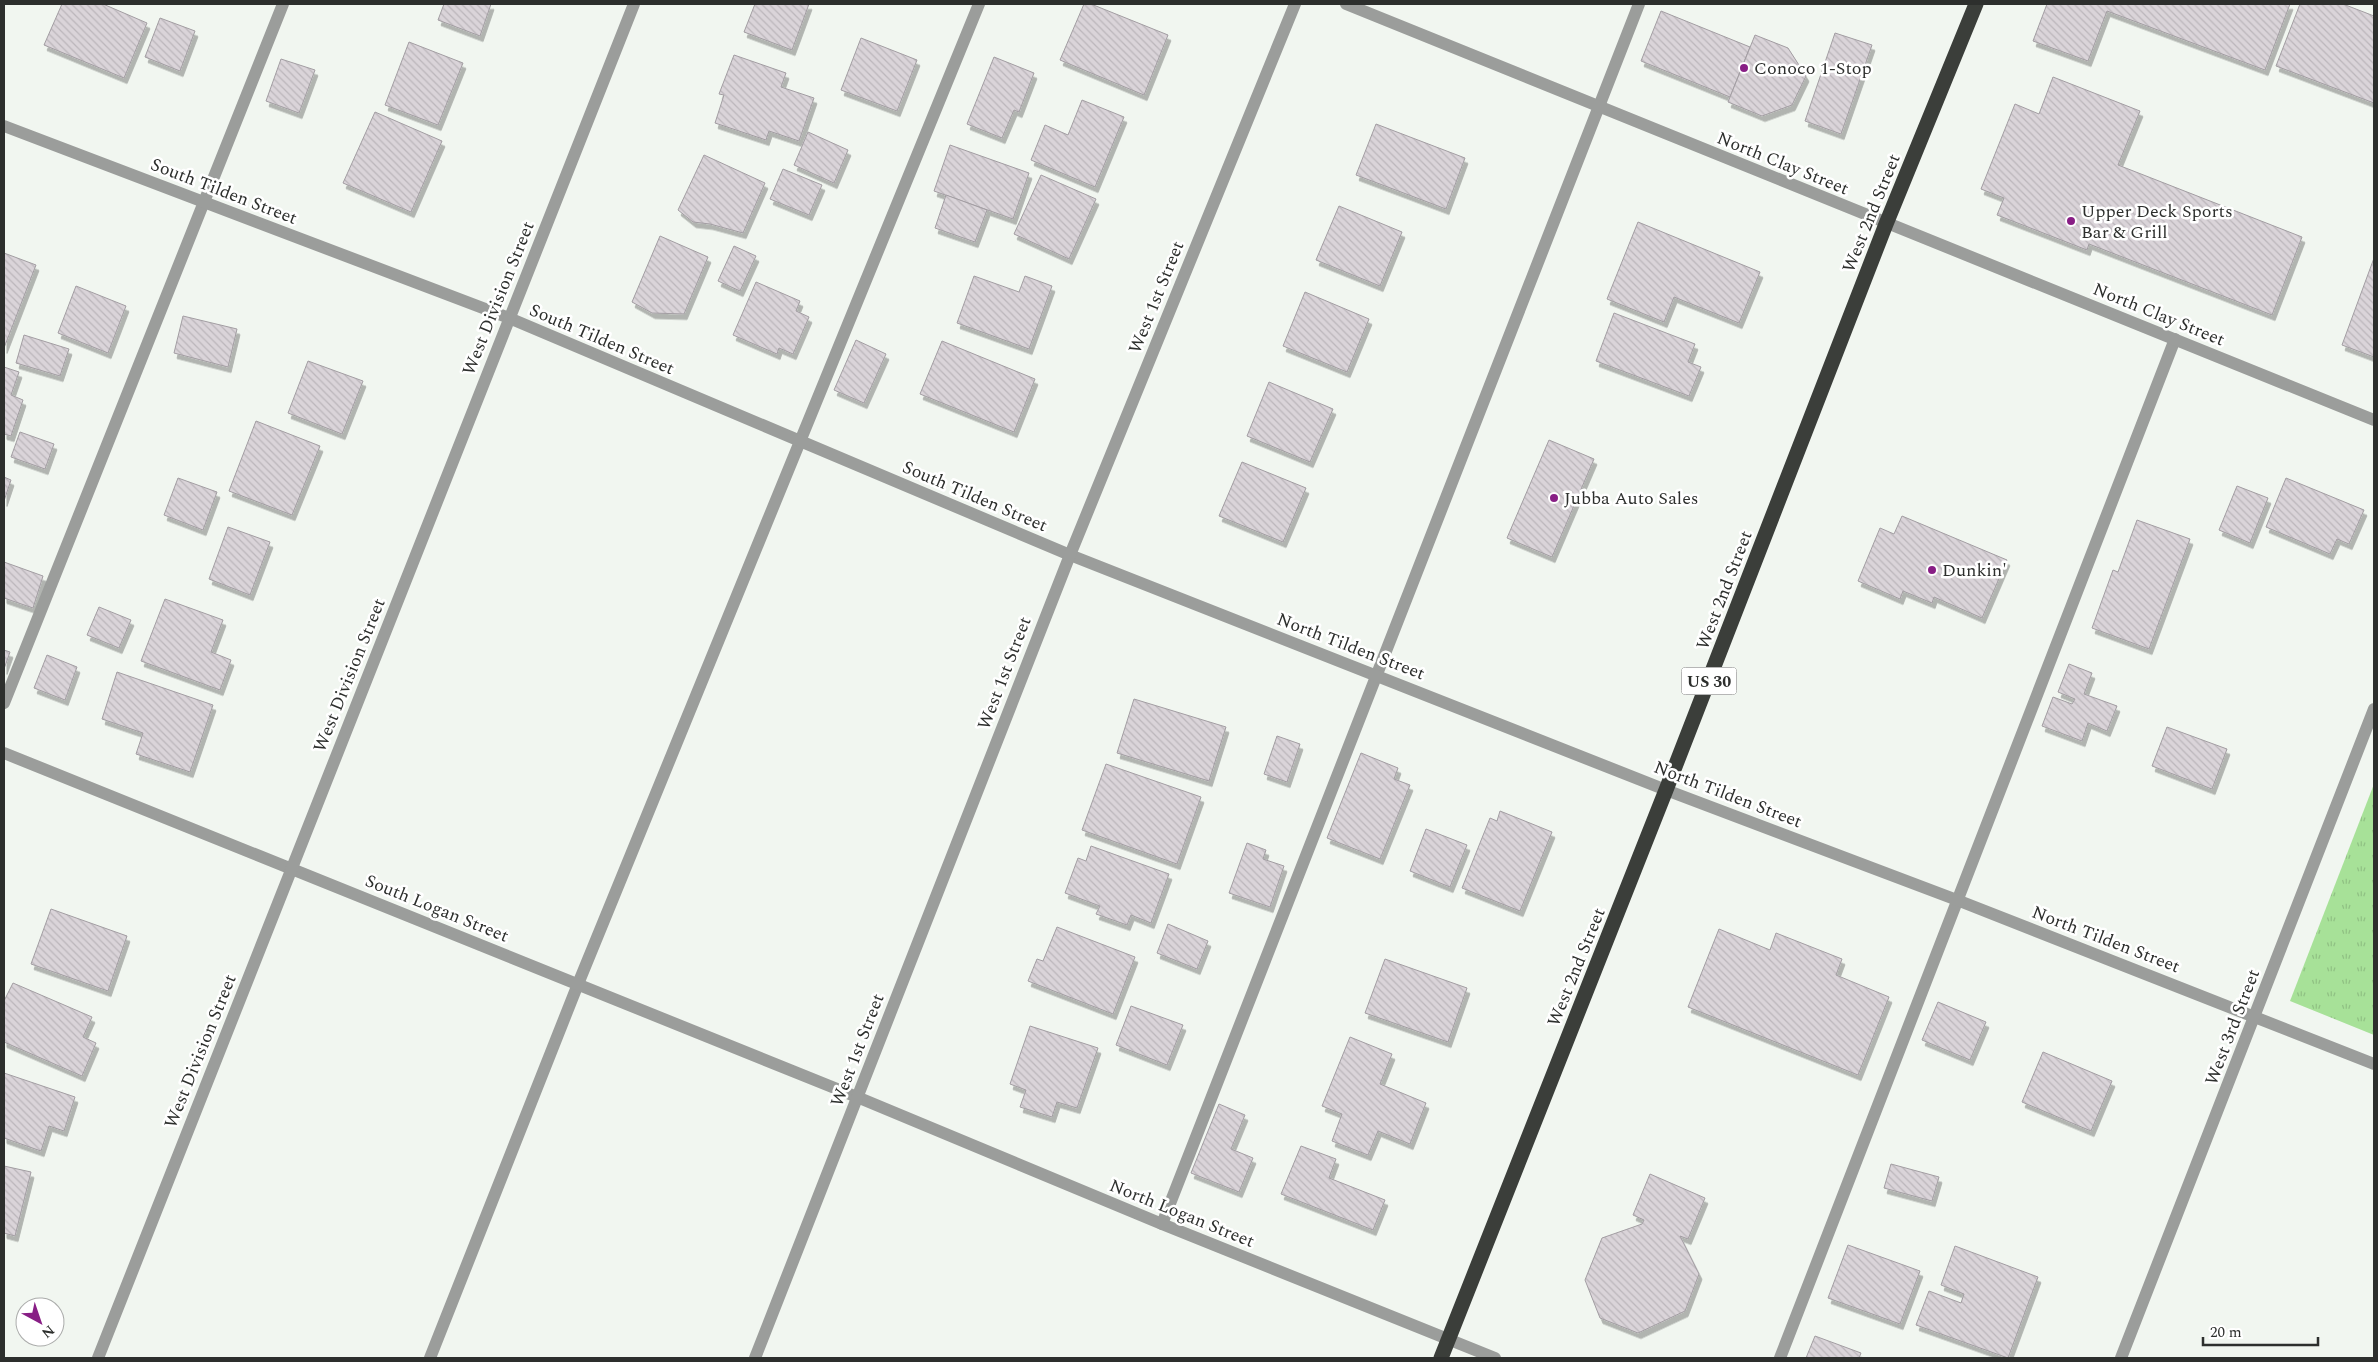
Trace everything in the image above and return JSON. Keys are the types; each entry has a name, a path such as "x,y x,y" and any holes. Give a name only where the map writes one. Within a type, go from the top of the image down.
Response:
{"highway":[{"name":"West 2nd Street","path":"1441,1358 1666,790 1886,224 1976,4"}],"street":[{"path":"4,703 283,4"},
{"name":"West Division Street","path":"98,1358 634,4"},
{"path":"430,1358 578,984 979,4"},
{"name":"West 1st Street","path":"755,1358 1070,555 1295,4"},
{"name":"North Clay Street","path":"1346,4 2374,420"},
{"path":"1162,1224 1639,4"},
{"name":"South Tilden Street","path":"4,126 509,318 1070,555"},
{"path":"1780,1358 2174,339"},
{"name":"North Tilden Street","path":"1070,555 1376,674 1666,790 1957,900 2374,1064"},
{"name":"West 3rd Street","path":"2121,1358 2374,709"},
{"name":"South Logan Street","path":"4,753 857,1097"},
{"name":"North Logan Street","path":"857,1097 1162,1224 1495,1358"}],"green space":[{"path":"2374,784 2374,1035 2290,1001"}],"building":[{"path":"62,4 103,4 147,23 124,78 44,45"},
{"path":"444,4 491,4 480,36 438,20"},
{"path":"755,4 809,4 792,50 744,32"},
{"path":"1084,4 1091,4 1168,35 1144,95 1060,60"},
{"path":"2047,4 2290,4 2265,70 2107,11 2088,61 2033,41"},
{"path":"2300,4 2343,4 2374,16 2374,103 2276,66"},
{"path":"1661,11 1750,47 1730,97 1641,61"},
{"path":"160,18 195,31 180,71 145,57"},
{"path":"1835,33 1872,45 1841,134 1805,121"},
{"path":"1755,35 1788,48 1806,76 1792,105 1762,116 1728,102"},
{"path":"861,38 917,60 897,111 841,90"},
{"path":"409,42 463,63 438,125 385,105"},
{"path":"734,55 786,73 781,87 814,98 799,141 769,131 766,140 715,123 724,95 719,94"},
{"path":"994,57 1034,73 1019,112 1014,110 1002,138 967,124"},
{"path":"281,59 315,70 299,113 266,101"},
{"path":"2053,77 2140,111 2118,165 2302,237 2272,315 2089,244 2087,250 1997,215 2004,198 1981,189 2015,104 2039,114"},
{"path":"1082,100 1124,117 1095,187 1031,160 1045,125 1068,135"},
{"path":"375,112 442,141 411,212 343,183"},
{"path":"1376,124 1465,158 1446,209 1356,175"},
{"path":"808,132 848,150 834,183 794,165"},
{"path":"950,145 1029,173 1013,219 934,191"},
{"path":"704,155 765,183 743,233 710,224 693,222 678,210"},
{"path":"783,169 822,185 809,215 770,199"},
{"path":"1041,175 1096,199 1069,259 1014,234"},
{"path":"946,195 987,210 975,242 935,228"},
{"path":"1339,206 1402,232 1380,286 1316,260"},
{"path":"1638,222 1760,272 1739,323 1674,297 1664,322 1607,299"},
{"path":"660,236 708,257 684,314 652,313 632,302"},
{"path":"734,246 756,256 740,291 718,281"},
{"path":"4,253 36,265 4,348"},
{"path":"2374,258 2374,357 2342,345"},
{"path":"974,276 1019,292 1025,276 1052,286 1029,349 957,323"},
{"path":"756,282 800,301 796,311 809,317 793,354 779,348 777,354 733,335"},
{"path":"76,286 126,306 108,353 58,333"},
{"path":"1305,292 1369,319 1347,372 1283,346"},
{"path":"1614,313 1695,344 1688,362 1701,367 1689,396 1596,361"},
{"path":"183,316 237,329 228,367 174,353"},
{"path":"24,335 69,349 60,376 16,363"},
{"path":"856,340 886,354 864,403 834,390"},
{"path":"942,341 1035,379 1014,432 920,394"},
{"path":"308,361 363,381 342,434 288,413"},
{"path":"4,367 19,372 11,395 23,400 11,436 4,434"},
{"path":"1269,382 1333,409 1310,462 1247,436"},
{"path":"256,421 320,446 292,515 229,491"},
{"path":"20,432 54,444 45,469 11,457"},
{"path":"1549,440 1594,459 1552,557 1507,538"},
{"path":"1242,462 1306,488 1283,542 1219,516"},
{"path":"4,477 11,480 4,501"},
{"path":"178,478 217,492 203,530 164,515"},
{"path":"2286,478 2364,510 2349,544 2337,539 2330,554 2266,527"},
{"path":"2237,486 2268,498 2250,543 2219,530"},
{"name":"Dunkin'","path":"1902,516 2007,560 1982,618 1934,597 1932,603 1903,591 1900,599 1858,581 1880,528 1894,534"},
{"path":"2137,520 2190,539 2149,649 2092,628 2113,570 2118,572"},
{"path":"228,527 270,542 250,595 209,579"},
{"path":"4,562 43,576 33,608 4,598"},
{"path":"165,599 223,620 211,652 231,660 220,690 141,661"},
{"path":"99,607 131,620 119,648 87,635"},
{"path":"4,650 10,652 4,669"},
{"path":"47,655 77,667 65,700 34,688"},
{"path":"2069,664 2092,673 2084,694 2117,706 2107,731 2088,723 2082,741 2042,726 2053,697 2072,704 2075,699 2058,692"},
{"path":"117,672 213,705 190,772 136,754 143,733 102,719"},
{"path":"1134,699 1226,727 1209,781 1117,753"},
{"path":"2167,727 2227,749 2212,789 2152,766"},
{"path":"1277,736 1300,744 1287,782 1264,774"},
{"path":"1361,753 1398,768 1394,779 1410,785 1380,859 1327,838"},
{"path":"1106,764 1201,797 1177,864 1082,830"},
{"path":"1500,811 1552,832 1520,911 1462,888 1490,818 1497,821"},
{"path":"1426,829 1467,845 1450,887 1410,871"},
{"path":"1247,843 1266,850 1263,859 1284,866 1270,907 1229,893"},
{"path":"1091,846 1169,874 1151,923 1131,915 1127,925 1096,914 1100,906 1065,893 1078,858 1086,861"},
{"path":"51,909 127,936 108,991 31,964"},
{"path":"1168,924 1208,941 1197,969 1157,953"},
{"path":"1057,927 1135,957 1113,1014 1028,981 1037,959 1043,961"},
{"path":"1719,929 1770,950 1776,933 1842,959 1836,975 1889,997 1858,1075 1688,1007"},
{"path":"1385,959 1467,988 1448,1042 1365,1013"},
{"path":"13,983 92,1017 83,1037 96,1043 82,1076 4,1042 4,1001"},
{"path":"1938,1002 1986,1022 1970,1060 1922,1040"},
{"path":"1131,1006 1183,1025 1167,1065 1116,1045"},
{"path":"1030,1026 1098,1048 1077,1108 1057,1102 1052,1117 1020,1107 1026,1090 1010,1084"},
{"path":"1350,1037 1392,1054 1380,1084 1426,1103 1410,1144 1378,1131 1368,1155 1332,1141 1342,1114 1322,1106"},
{"path":"2043,1052 2112,1081 2091,1131 2022,1102"},
{"path":"4,1073 75,1097 64,1131 49,1126 41,1151 4,1138"},
{"path":"1219,1104 1245,1115 1231,1149 1253,1158 1239,1192 1191,1173"},
{"path":"1301,1146 1336,1159 1329,1178 1385,1200 1373,1230 1281,1194"},
{"path":"1891,1164 1939,1177 1932,1201 1884,1188"},
{"path":"4,1166 31,1172 15,1236 4,1233"},
{"path":"1650,1174 1705,1198 1688,1239 1680,1236 1699,1274 1685,1311 1638,1333 1600,1318 1585,1280 1602,1238 1642,1224 1644,1220 1633,1215"},
{"path":"1848,1245 1920,1271 1900,1324 1828,1298"},
{"path":"1955,1246 2038,1277 2008,1358 1916,1325 1929,1291 1961,1303 1964,1294 1941,1285"},
{"path":"1815,1336 1861,1353 1859,1358 1806,1358"}],"place":[{"name":"Conoco 1-Stop","path":"1744,68"},
{"name":"Upper Deck Sports Bar & Grill","path":"2071,221"},
{"name":"Jubba Auto Sales","path":"1554,498"},
{"name":"Dunkin'","path":"1932,570"}]}
